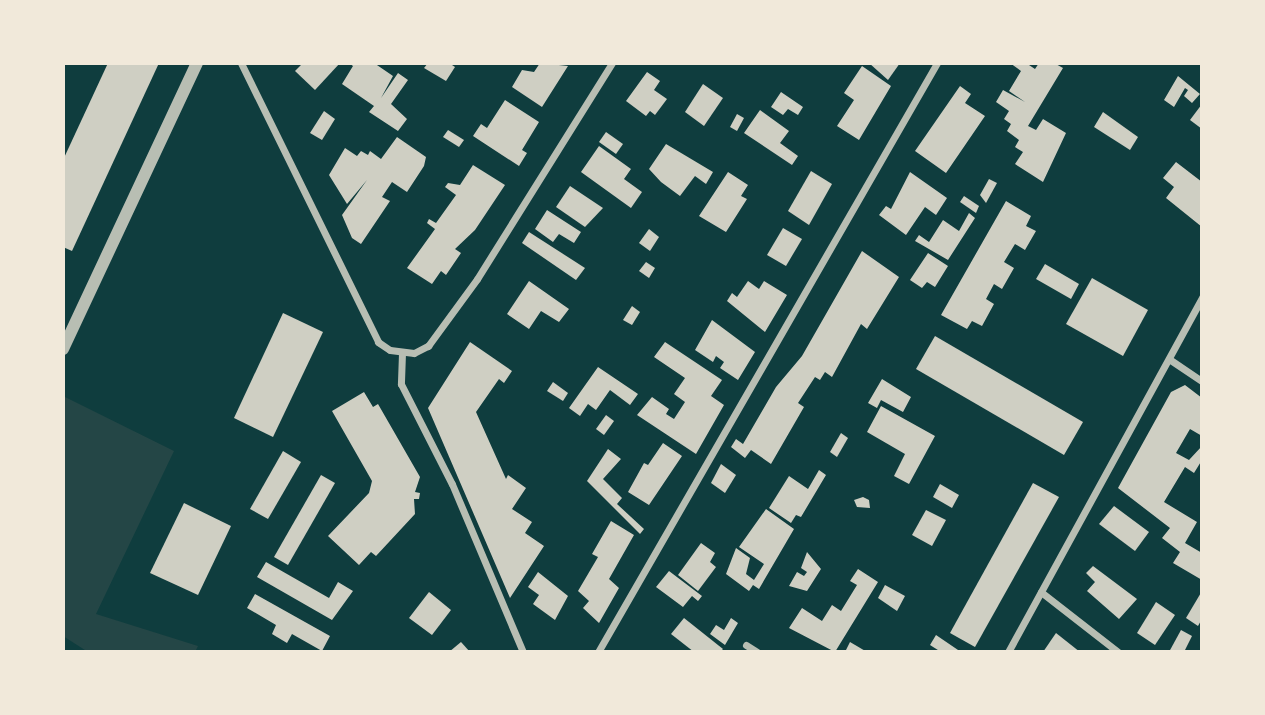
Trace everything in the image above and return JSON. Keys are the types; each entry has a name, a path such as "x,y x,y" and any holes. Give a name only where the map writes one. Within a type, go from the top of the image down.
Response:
{"street":[{"path":"63,349 197,63"},
{"path":"241,63 379,342 402,353 428,346 447,321 548,170 612,63"},
{"path":"598,652 937,63"},
{"path":"1008,652 1202,297"},
{"path":"402,353 401,384 452,484 523,652"},
{"path":"1168,359 1202,382"},
{"path":"1041,592 1118,652"},
{"path":"746,645 757,652"}],"shaded area":[{"path":"63,396 174,451 96,614 198,646 195,652 88,652 63,636"}],"building":[{"path":"108,63 159,63 72,251 63,247 63,160"},
{"path":"303,63 340,63 315,90 295,71"},
{"path":"349,63 374,63 393,76 381,98 398,73 408,80 391,104 407,119 398,131 369,112 374,106 342,84 353,66"},
{"path":"428,63 449,63 455,67 446,81 424,68"},
{"path":"540,63 568,66 542,107 512,87 522,70 534,72"},
{"path":"869,63 900,63 888,80"},
{"path":"1010,63 1026,63 1035,69 1039,63 1054,63 1063,68 1028,126 1036,130 1043,119 1066,133 1043,182 1015,164 1023,152 1015,147 1019,140 1007,131 1011,124 1004,119 1009,111 996,102 1003,90 1025,102 1009,91 1021,71"},
{"path":"862,66 891,86 859,140 837,126 854,100 844,93"},
{"path":"647,72 660,81 654,90 667,99 655,115 650,111 646,116 626,101"},
{"path":"1178,76 1200,94 1192,103 1184,96 1188,90 1185,88 1174,107 1164,100"},
{"path":"703,84 723,98 704,126 685,112"},
{"path":"960,86 971,94 965,103 985,116 946,173 915,151"},
{"path":"781,92 803,107 798,115 788,109 783,115 771,107"},
{"path":"505,100 539,122 522,150 527,153 519,166 473,136 481,124 487,128"},
{"path":"1202,104 1202,129 1190,120"},
{"path":"760,110 789,131 780,143 798,156 792,165 744,133"},
{"path":"324,111 335,119 322,140 310,133"},
{"path":"1103,112 1138,137 1130,150 1094,127"},
{"path":"737,114 744,118 737,131 730,127"},
{"path":"448,130 464,140 459,147 443,137"},
{"path":"606,132 623,144 616,154 599,142"},
{"path":"397,137 426,157 424,166 407,192 392,182 382,197 390,201 361,244 352,238 342,215 367,180 347,204 329,175 345,148 357,156 361,151 368,155 370,151 381,159"},
{"path":"666,144 713,172 706,184 695,176 680,196 661,182 649,169"},
{"path":"599,146 631,169 624,179 642,192 631,208 581,172"},
{"path":"1176,162 1202,182 1202,227 1166,198 1174,187 1163,178"},
{"path":"473,165 505,185 475,230 455,249 461,253 446,275 441,271 432,284 407,268 435,229 427,223 429,219 436,223 456,195 445,187 448,183 460,185"},
{"path":"811,171 832,184 809,225 788,211"},
{"path":"728,172 748,185 741,196 747,199 726,232 699,216"},
{"path":"910,172 947,198 936,215 925,207 906,235 879,215 886,206 891,209"},
{"path":"989,179 997,183 986,203 980,195"},
{"path":"570,186 603,208 585,227 556,207"},
{"path":"964,196 979,206 976,213 960,202"},
{"path":"1006,201 1031,216 1026,226 1036,231 1025,250 1015,244 1004,262 1014,268 1002,289 994,284 986,299 994,304 982,326 972,321 967,329 941,315"},
{"path":"547,210 581,232 574,243 559,234 553,242 535,229"},
{"path":"969,213 975,218 948,260 915,241 919,235 929,242 943,220 959,231"},
{"path":"783,228 802,239 786,266 767,255"},
{"path":"649,229 659,237 650,251 639,243"},
{"path":"529,232 585,268 576,280 522,243"},
{"path":"862,251 899,277 867,329 861,324 832,377 825,372 820,380 815,377 798,403 804,407 771,464 751,450 745,458 731,447 736,439 743,444 776,387 802,356"},
{"path":"928,253 948,266 935,287 927,282 922,288 910,280"},
{"path":"646,262 655,268 649,278 639,271"},
{"path":"1045,264 1079,284 1071,299 1036,279"},
{"path":"1092,278 1148,310 1123,356 1066,324"},
{"path":"529,281 569,309 559,322 541,311 529,329 507,314"},
{"path":"748,281 759,289 764,281 787,295 765,332 727,301 732,293 737,297"},
{"path":"632,306 640,312 632,325 623,320"},
{"path":"283,313 323,332 273,437 234,418"},
{"path":"712,320 755,352 738,380 720,368 724,362 716,356 713,362 695,350"},
{"path":"935,336 1083,422 1064,455 916,369"},
{"path":"470,342 512,371 504,383 499,379 476,412 506,479 508,475 526,488 512,509 532,522 525,533 544,546 510,598 428,408"},
{"path":"665,342 722,380 711,396 724,405 696,454 637,415 652,397 669,409 666,414 674,419 685,402 674,394 685,378 654,357"},
{"path":"598,367 638,394 630,405 610,390 596,410 588,404 580,416 569,408"},
{"path":"882,379 911,397 903,412 881,400 877,408 868,403"},
{"path":"553,382 568,393 563,401 547,391"},
{"path":"1185,385 1202,398 1202,436 1190,429 1176,453 1189,460 1202,446 1202,460 1194,473 1185,467 1164,502 1197,522 1185,543 1202,553 1202,580 1173,563 1180,552 1162,538 1170,528 1118,488 1171,392"},
{"path":"364,392 373,407 378,404 420,477 415,492 420,493 419,499 414,499 415,514 376,556 371,552 359,565 328,536 369,493 372,481 332,411"},
{"path":"881,406 935,436 909,484 894,476 905,454 867,432"},
{"path":"606,415 614,421 604,435 596,429"},
{"path":"841,433 848,438 837,457 830,452"},
{"path":"663,443 682,456 649,505 628,492 644,463 648,465"},
{"path":"608,449 621,459 603,479 622,498 617,504 644,529 640,534 587,481"},
{"path":"283,451 301,462 268,519 250,509"},
{"path":"721,464 736,475 725,493 711,483"},
{"path":"819,470 826,475 801,517 796,515 791,523 769,508 789,476 808,489"},
{"path":"321,475 335,483 288,565 274,557"},
{"path":"1033,483 1059,497 975,647 950,633"},
{"path":"940,484 959,495 952,508 933,497"},
{"path":"863,497 869,500 870,508 857,507 854,500"},
{"path":"184,503 231,526 198,595 150,573"},
{"path":"1114,506 1149,532 1135,551 1099,524"},
{"path":"766,509 794,529 759,589 753,585 749,591 726,574 736,548 750,558 746,574 754,580 764,564 739,547"},
{"path":"926,510 946,520 932,546 912,535"},
{"path":"611,521 634,535 609,579 619,588 599,623 583,608 589,601 578,591 598,557 592,554"},
{"path":"701,543 715,553 710,562 716,567 698,591 678,575"},
{"path":"807,552 821,569 807,591 789,586 797,572 804,576 807,572 801,568"},
{"path":"266,562 329,598 338,582 353,591 332,620 257,577"},
{"path":"1093,566 1137,599 1119,619 1087,591 1095,582 1086,573"},
{"path":"858,569 878,582 835,652 789,628 802,608 822,621 832,605 841,611 857,585 850,581"},
{"path":"669,571 702,596 698,601 692,596 683,607 656,587"},
{"path":"538,572 568,596 555,620 533,604 539,595 528,587"},
{"path":"885,585 905,596 897,611 878,598"},
{"path":"1202,591 1202,619 1198,626 1186,618"},
{"path":"429,592 451,610 432,635 409,618"},
{"path":"255,594 330,636 322,651 292,634 287,643 272,634 276,625 247,608"},
{"path":"1156,602 1175,615 1155,645 1137,633"},
{"path":"684,618 723,649 720,652 694,652 671,634"},
{"path":"731,618 738,623 725,645 710,634 716,625 724,630"},
{"path":"1181,630 1192,636 1184,652 1169,652"},
{"path":"1056,633 1080,652 1043,652"},
{"path":"936,635 961,652 941,652 930,645"},
{"path":"461,642 470,652 449,652"},
{"path":"850,642 867,652 845,652"}]}
